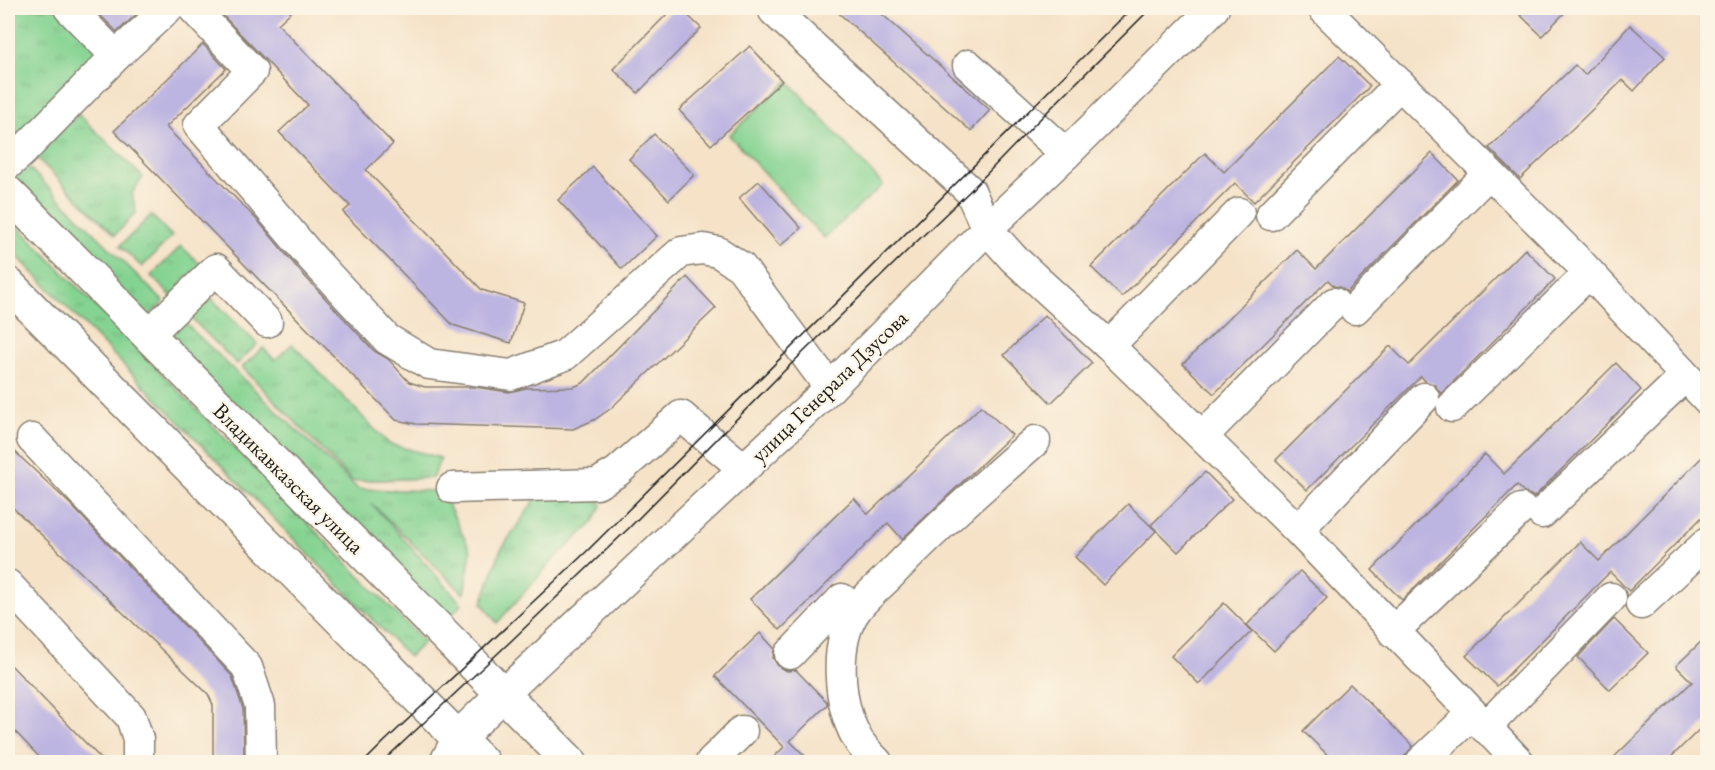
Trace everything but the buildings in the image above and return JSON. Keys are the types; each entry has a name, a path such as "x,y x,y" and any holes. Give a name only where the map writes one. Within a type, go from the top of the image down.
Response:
{"main road":[{"name":"Владикавказская улица","path":"8,193 570,762"},
{"path":"8,284 424,704 451,751 482,762"},
{"name":"улица Генерала Дзусова","path":"451,751 502,695"}],"street":[{"path":"69,8 116,56"},
{"path":"8,164 116,56 168,8"},
{"path":"193,8 252,71 199,125 312,258 387,339 429,364 511,375 565,355 681,252 703,249 718,252 741,267 830,388"},
{"name":"улица Генерала Дзусова","path":"502,695 830,388 987,229 1214,8"},
{"path":"1325,8 1589,273 1707,400"},
{"path":"774,12 970,191 987,229 1012,258 1110,346 1298,530 1519,762"},
{"path":"968,65 1066,154"},
{"path":"1271,215 1400,84"},
{"path":"1203,436 1489,173"},
{"path":"1110,346 1239,213"},
{"path":"148,335 216,269 267,322"},
{"path":"1298,530 1438,402 1589,273"},
{"path":"1393,632 1685,376"},
{"path":"452,488 597,484 617,472 681,416 743,468"},
{"path":"32,438 247,667 260,706 261,762"},
{"path":"877,762 857,739 846,712 842,687 841,654 846,632 856,610 933,530 1035,441"},
{"path":"1641,604 1707,542"},
{"path":"8,585 131,717 138,739 138,762"},
{"path":"1421,762 1479,721 1611,598"},
{"path":"790,654 842,599 856,610"},
{"path":"711,762 742,730"}],"green space":[{"path":"8,8 57,8 104,56 19,136 8,124"},
{"path":"788,81 883,185 824,238 729,135"},
{"path":"78,114 143,177 132,193 136,213 115,235 36,157"},
{"path":"27,166 164,302 148,317 11,182"},
{"path":"151,215 172,236 142,267 120,246"},
{"path":"8,216 424,642 409,657 8,247"},
{"path":"181,246 202,266 172,297 151,276"},
{"path":"211,298 257,344 237,364 191,318"},
{"path":"184,322 358,489 441,491 471,551 464,594 371,503 462,604 442,624 165,342"},
{"path":"292,344 389,444 441,458 432,478 352,481 242,367 263,348 275,360"},
{"path":"594,489 602,505 593,523 555,558 497,623 482,603 500,551 539,494"}],"tram line":[{"path":"364,762 586,552 1132,8"},
{"path":"382,762 628,529 779,376 970,191 1151,8"}]}
